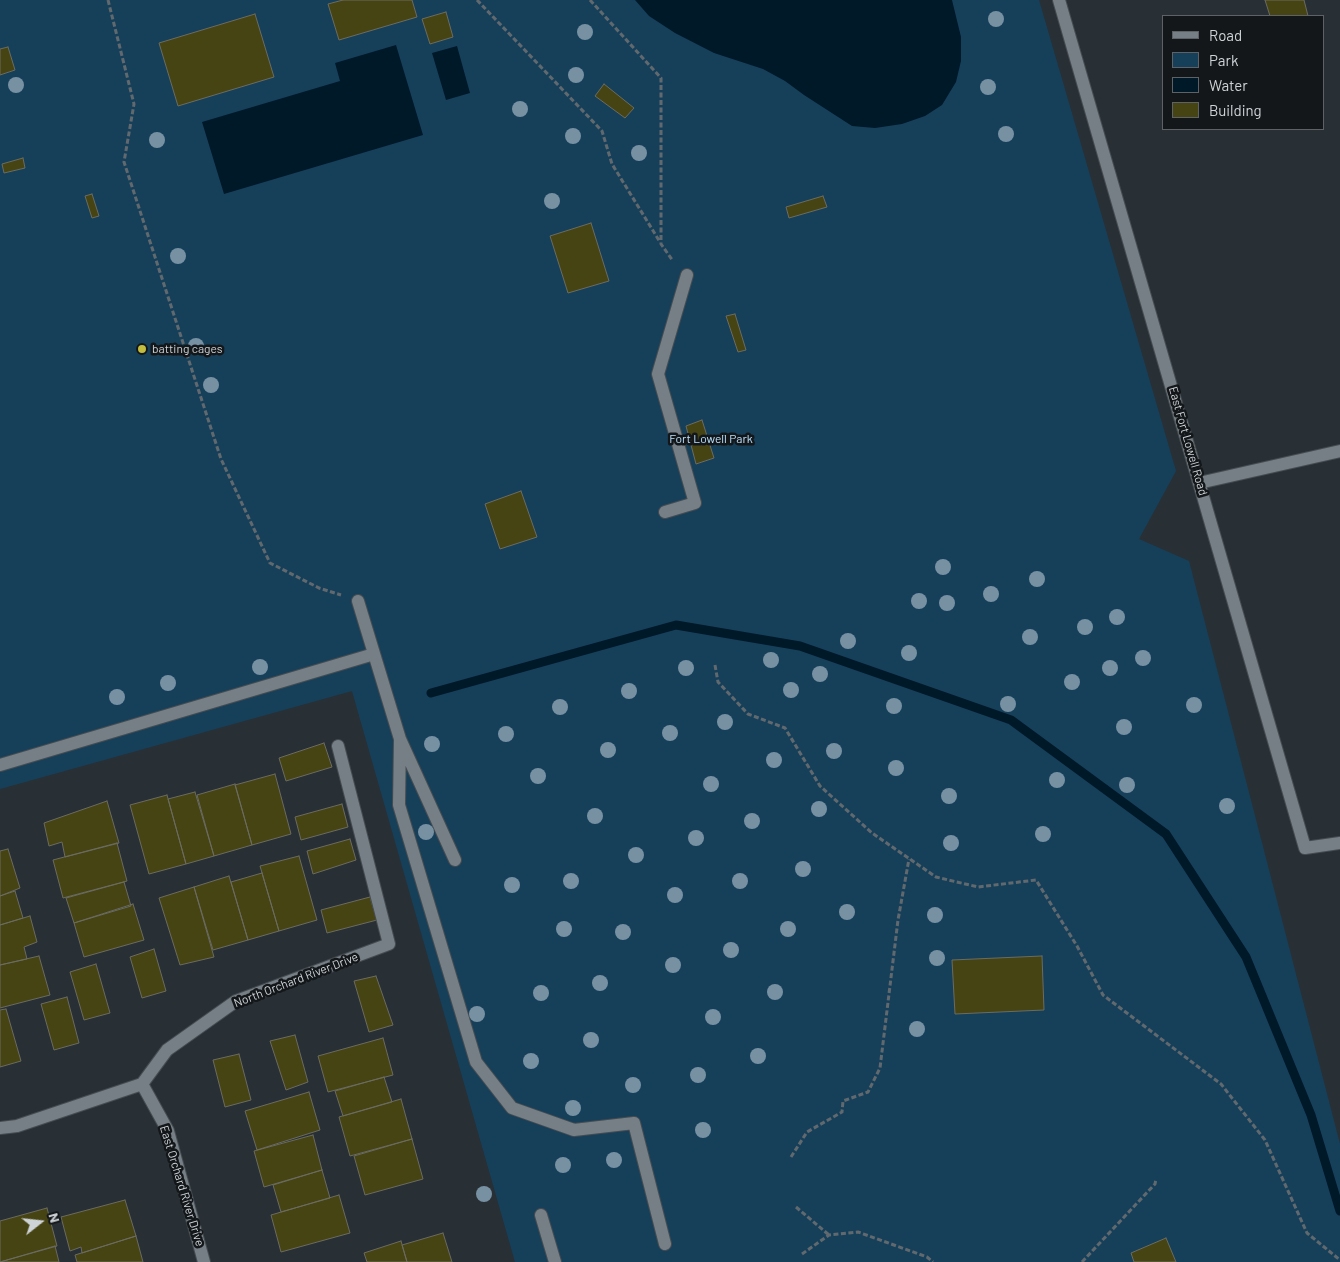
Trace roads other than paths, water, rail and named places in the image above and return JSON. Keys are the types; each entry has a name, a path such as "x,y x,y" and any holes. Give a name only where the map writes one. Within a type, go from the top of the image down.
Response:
{"street":[{"name":"East Fort Lowell Road","path":"1060,0 1305,848 1340,843"},
{"path":"665,512 695,503 658,374 687,275"},
{"path":"1199,483 1340,451"},
{"path":"358,601 400,739 456,860"},
{"path":"0,765 374,654"},
{"path":"400,739 399,805 476,1062 512,1108 574,1130 634,1122 665,1244"},
{"name":"North Orchard River Drive","path":"142,1084 167,1050 236,1001 389,944 338,746"},
{"path":"0,1128 17,1126 142,1084"},
{"name":"East Orchard River Drive","path":"142,1084 168,1130 204,1262"},
{"path":"541,1215 555,1262"}],"water":[{"path":"635,0 952,0 961,37 961,61 956,82 942,105 925,116 902,124 875,128 852,126 785,81 763,69 714,53 675,33 649,16"},
{"path":"396,45 423,135 224,194 202,122 340,81 335,63"},
{"path":"457,46 470,93 446,100 432,53"}],"waterway":[{"path":"431,693 676,625 800,646 1011,720 1166,834 1246,957 1311,1115 1340,1211"}],"place":[{"name":"batting cages","path":"142,349"}],"park label":[{"name":"Fort Lowell Park","path":"711,439"}]}
